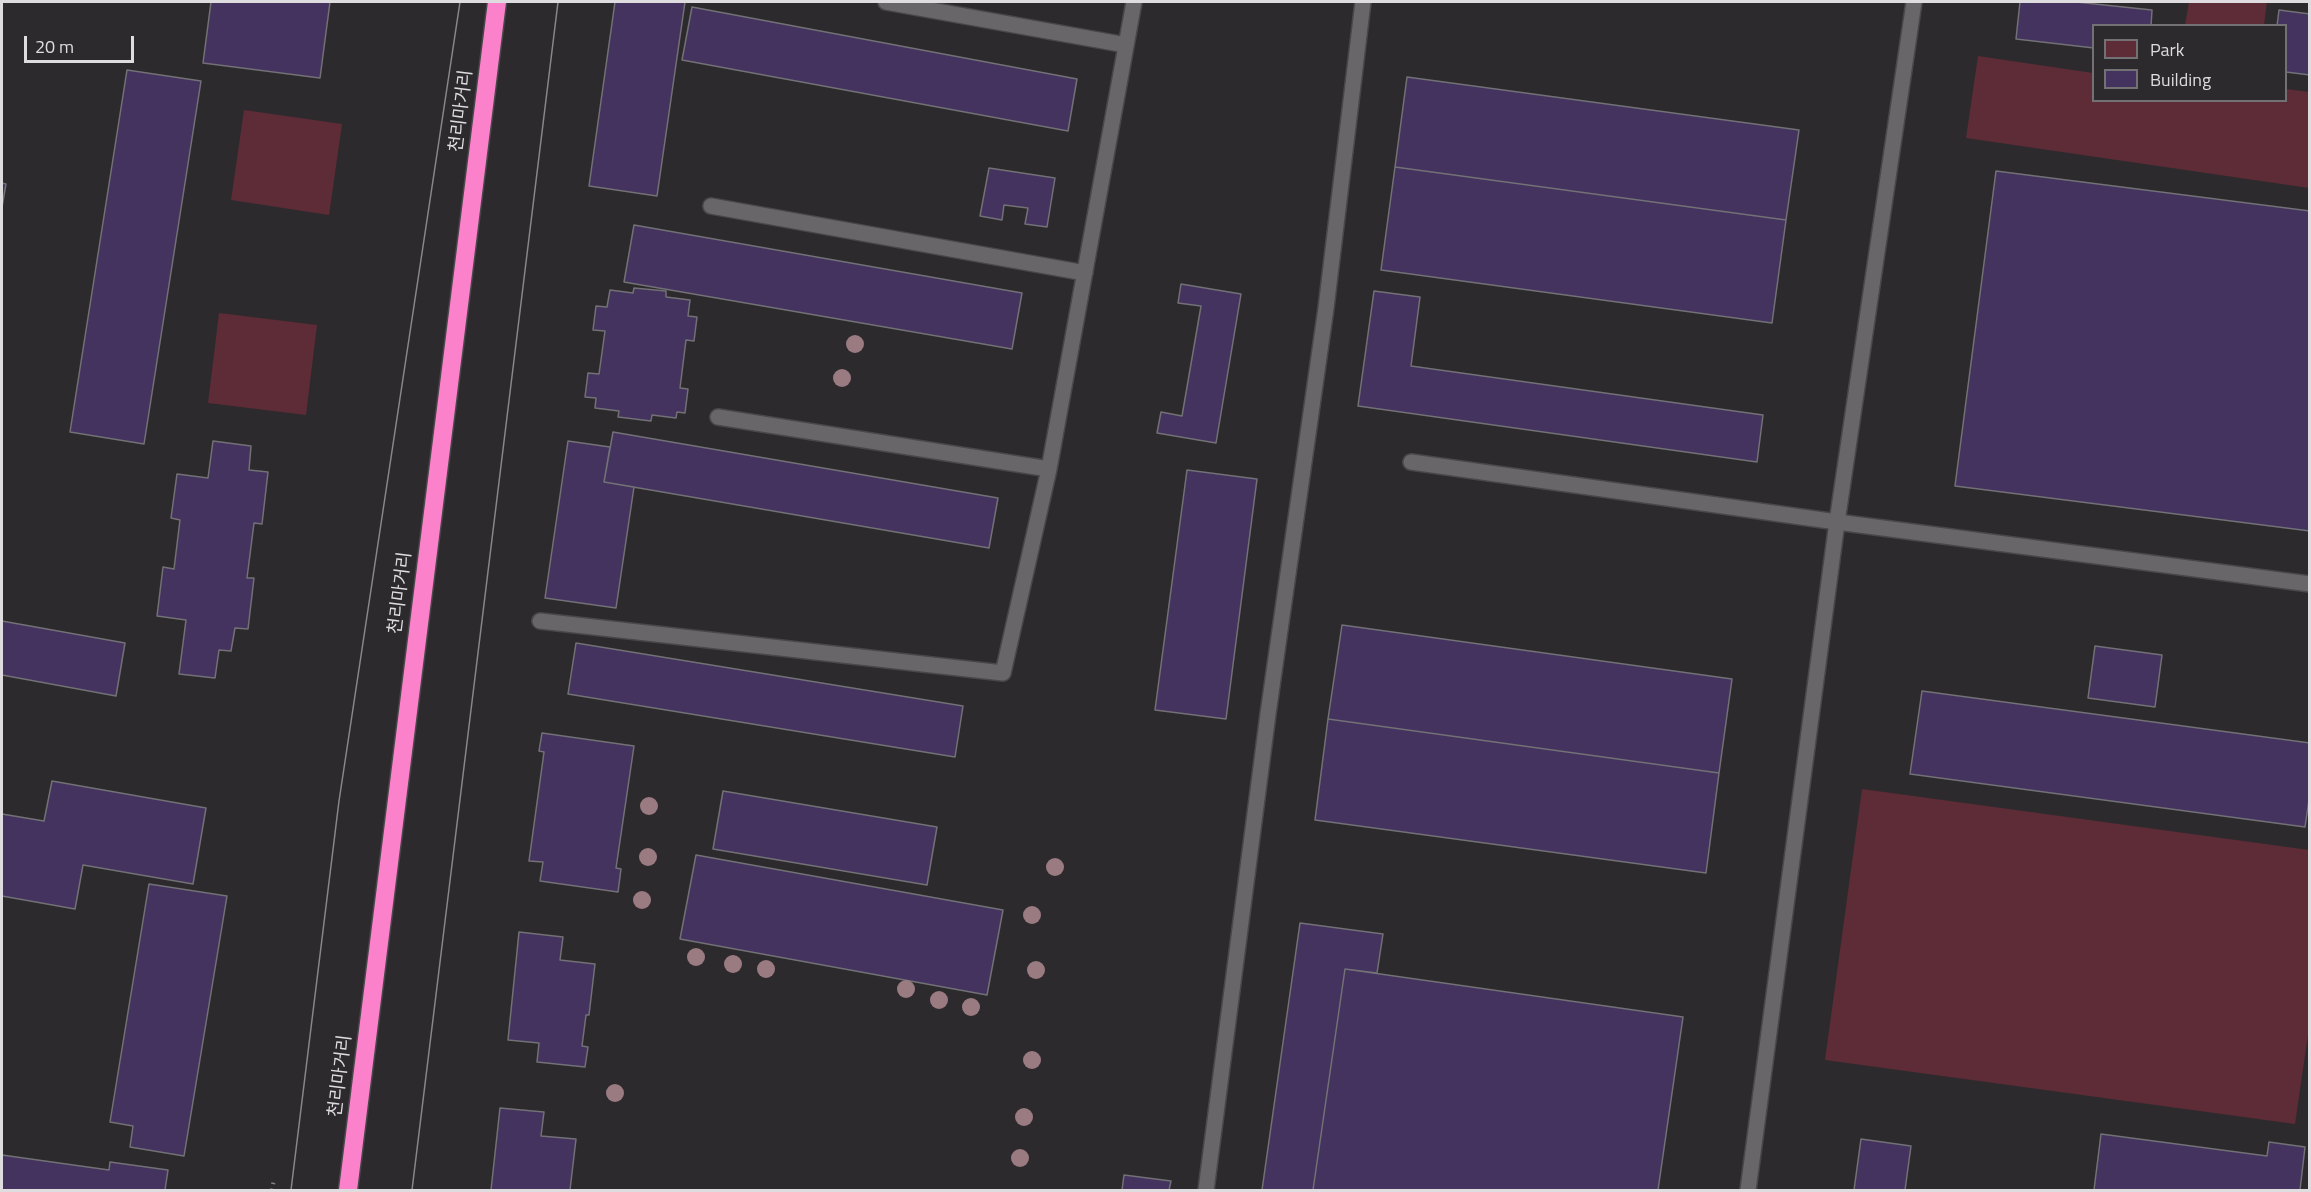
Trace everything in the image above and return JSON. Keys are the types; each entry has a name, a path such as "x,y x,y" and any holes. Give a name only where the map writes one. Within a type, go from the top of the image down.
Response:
{"highway":[{"name":"천리마거리","path":"348,1191 497,2"}],"lane":[{"path":"886,2 1126,45"},
{"path":"540,621 1003,673 1049,469 1134,2"},
{"path":"1206,1191 1268,714 1326,308 1363,2"},
{"path":"1748,1191 1837,522 1914,2"},
{"path":"711,206 1085,273"},
{"path":"718,417 1049,469"},
{"path":"1411,462 1837,522 2310,584"}],"path":[{"path":"272,1191 274,1179"}],"green space":[{"path":"2189,2 2267,2 2264,24 2185,24"},
{"path":"1978,56 2092,73 2092,102 2287,102 2287,89 2309,92 2309,188 1966,138"},
{"path":"244,110 342,124 329,215 231,200"},
{"path":"219,313 317,325 306,415 208,403"},
{"path":"1862,789 2309,850 2310,1021 2295,1124 1825,1060"}],"building":[{"path":"211,2 330,2 320,78 203,63"},
{"path":"615,2 685,2 657,196 589,186"},
{"path":"2020,2 2076,2 2152,10 2151,24 2092,24 2092,48 2016,39"},
{"path":"692,7 1077,79 1068,131 682,60"},
{"path":"2279,10 2310,14 2310,75 2287,72 2287,24 2277,24"},
{"path":"127,70 201,81 144,444 70,432"},
{"path":"1407,77 1799,130 1786,220 1395,167"},
{"path":"1395,167 1786,220 1772,323 1381,270"},
{"path":"989,168 1055,178 1047,227 1025,224 1028,208 1004,205 1002,220 980,216"},
{"path":"1996,171 2310,211 2310,531 1955,486"},
{"path":"2,183 6,184 2,207"},
{"path":"634,225 1022,293 1012,349 624,282"},
{"path":"1181,284 1241,294 1216,443 1157,433 1161,412 1182,416 1201,306 1178,303"},
{"path":"634,288 666,291 666,297 690,300 688,316 697,317 694,341 686,340 680,388 688,389 685,413 677,412 676,418 652,415 651,421 618,417 619,411 595,408 596,398 585,397 588,373 599,374 605,331 593,330 596,306 607,307 610,290 633,293"},
{"path":"1374,291 1420,297 1411,366 1763,415 1757,462 1358,406"},
{"path":"613,432 998,498 989,548 604,482"},
{"path":"213,441 251,446 249,470 268,472 262,524 254,523 247,578 254,578 248,629 235,628 231,651 219,650 215,678 179,674 186,620 157,616 163,567 174,569 180,520 171,518 177,474 208,478"},
{"path":"568,441 610,447 604,482 634,487 616,608 545,598"},
{"path":"1187,470 1257,479 1226,719 1155,710"},
{"path":"2,621 125,643 116,696 2,675"},
{"path":"1342,625 1732,679 1719,773 1328,719"},
{"path":"576,643 963,706 955,757 568,694"},
{"path":"2095,646 2162,655 2155,707 2088,698"},
{"path":"1922,691 2310,743 2310,793 2305,827 1910,774"},
{"path":"1328,719 1719,773 1706,873 1315,820"},
{"path":"542,733 634,746 616,868 621,869 618,892 540,881 543,862 529,861 544,752 539,751"},
{"path":"52,781 206,808 193,884 83,865 75,909 2,896 2,814 44,821"},
{"path":"723,791 937,827 927,885 713,849"},
{"path":"696,855 1003,910 987,995 680,939"},
{"path":"149,884 227,896 184,1156 130,1147 133,1126 110,1122"},
{"path":"1300,923 1383,934 1377,973 1345,969 1313,1190 1262,1190"},
{"path":"519,932 563,937 560,960 595,964 589,1015 586,1015 582,1046 588,1047 585,1067 537,1062 539,1043 508,1040"},
{"path":"1345,969 1683,1017 1658,1190 1313,1190"},
{"path":"500,1108 544,1112 541,1136 576,1139 570,1190 491,1190"},
{"path":"2101,1134 2267,1156 2269,1142 2305,1147 2300,1190 2094,1190"},
{"path":"1861,1139 1911,1146 1905,1190 1854,1190"},
{"path":"2,1155 109,1170 110,1162 168,1170 165,1190 2,1190"},
{"path":"1124,1175 1171,1181 1169,1190 1122,1190"}],"tram line":[{"path":"291,1190 339,801 460,2"},
{"path":"412,1190 558,2"}]}
